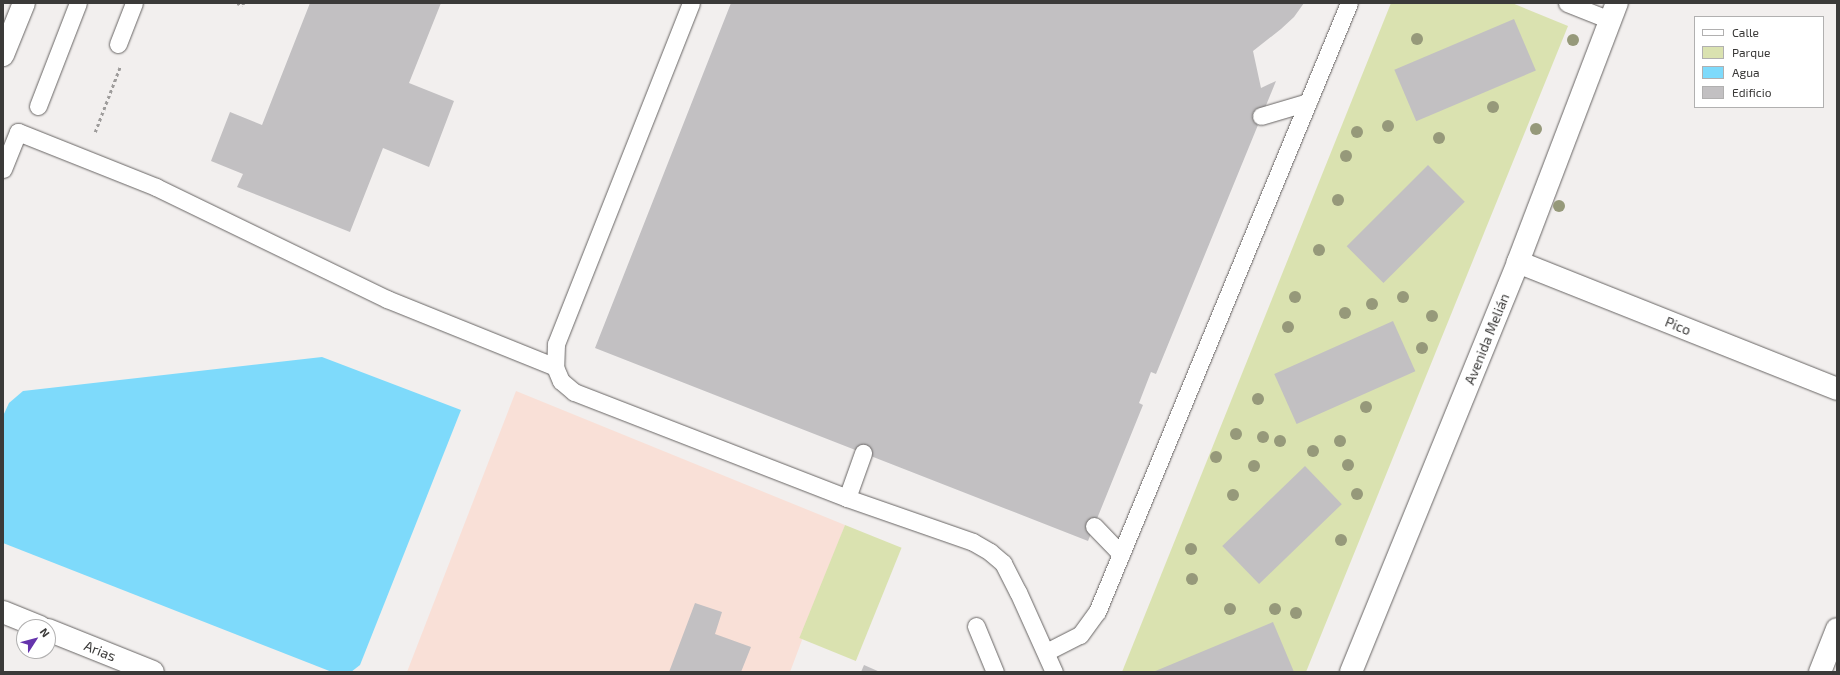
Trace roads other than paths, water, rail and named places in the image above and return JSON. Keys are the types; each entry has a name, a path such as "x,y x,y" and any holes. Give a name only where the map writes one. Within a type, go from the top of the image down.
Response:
{"street":[{"path":"3,55 24,3"},
{"name":"Avenida Melián","path":"1352,672 1518,262 1613,12"},
{"name":"Pico","path":"1518,262 1837,389"},
{"path":"3,612 20,619"},
{"path":"1820,672 1837,629"},
{"name":"Arias","path":"56,633 153,672"}],"lane":[{"path":"38,106 78,3"},
{"path":"118,44 134,3"},
{"path":"691,3 556,344 555,367 562,381 574,392 847,498 973,542 990,552 1003,564 1012,579 1054,672"},
{"path":"1046,652 1080,635 1097,612 1349,3"},
{"path":"1567,3 1613,12"},
{"path":"1261,116 1308,102"},
{"path":"3,169 18,132 156,187 387,299 555,367"},
{"path":"847,498 863,453"},
{"path":"1094,526 1121,554"},
{"path":"976,626 995,672"}],"water":[{"path":"322,357 461,410 360,665 351,672 332,672 3,543 3,416 9,403 23,391"}]}
